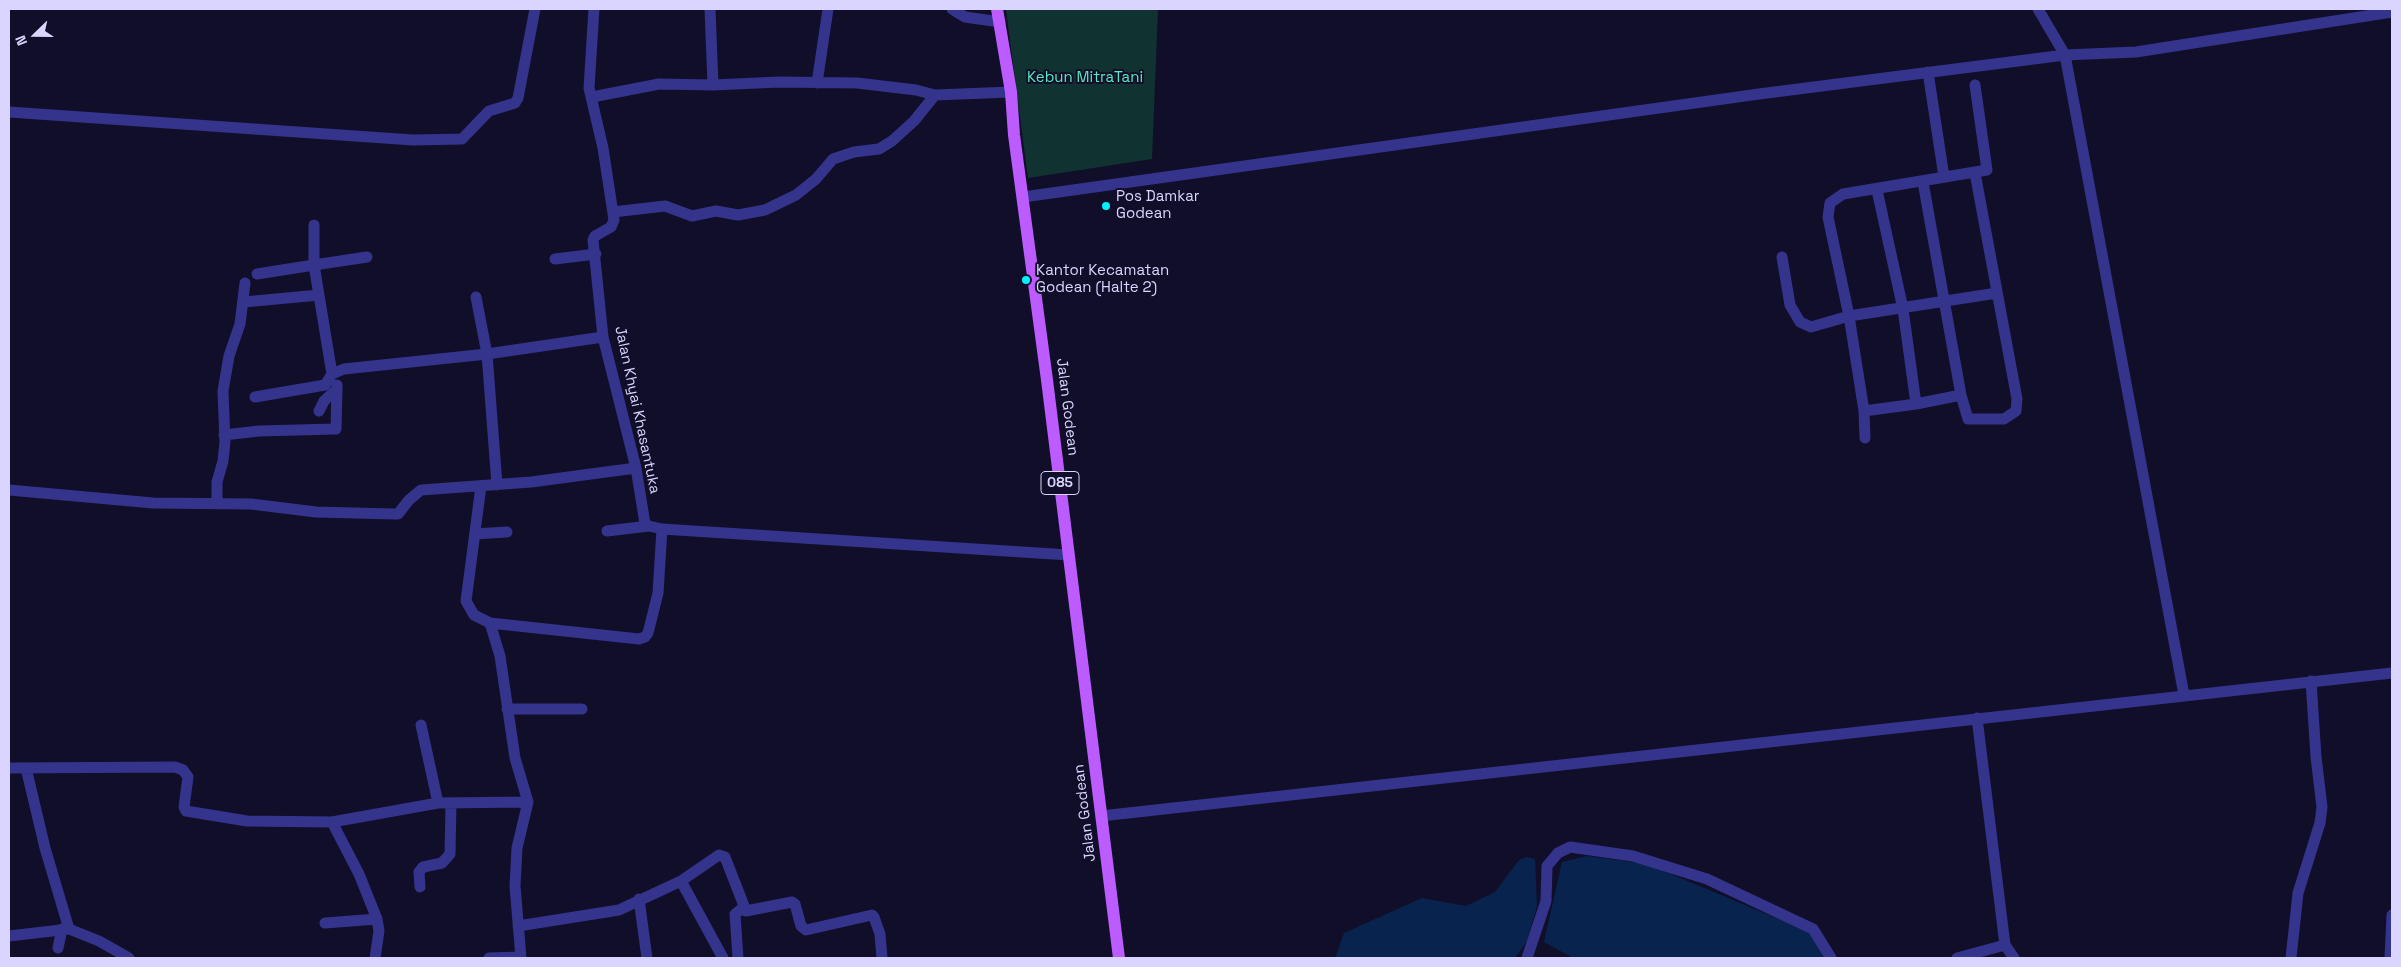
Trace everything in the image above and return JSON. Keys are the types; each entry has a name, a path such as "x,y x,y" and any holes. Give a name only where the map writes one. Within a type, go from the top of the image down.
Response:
{"main road":[{"name":"Jalan Godean","path":"997,9 1011,92 1014,135 1070,555 1119,958"}],"street":[{"path":"9,112 413,140 466,137 489,111 514,103 518,98 535,9"},
{"path":"594,9 590,88 613,212 665,206 692,216 716,211 738,215 765,210 796,195 816,179 833,160 854,152 879,149 892,142 914,121 935,95"},
{"path":"710,9 712,85"},
{"path":"817,83 828,9"},
{"path":"952,9 965,17 1000,22"},
{"path":"2042,11 2065,55 2184,695"},
{"path":"1023,197 1759,94 2065,55 2136,52 2392,12"},
{"path":"1928,72 1944,177"},
{"path":"592,97 659,84 712,85 779,82 856,84 916,90 935,95 1011,92"},
{"path":"1865,438 1864,412 1849,316 1828,217 1830,202 1843,194 1877,190 1987,170 1975,85"},
{"path":"1923,182 1961,395 1968,419 2004,418 2016,411 2017,399 1974,173"},
{"path":"1877,190 1903,309 1916,404"},
{"name":"Jalan Khyai Khasantuka","path":"613,212 612,225 594,238 603,337 636,468 644,520 649,526"},
{"path":"224,435 259,431 336,430 337,389 314,265 314,224"},
{"path":"555,259 596,254"},
{"path":"1782,256 1790,306 1800,322 1812,327 1849,316 1997,293"},
{"path":"257,274 367,257"},
{"path":"217,504 217,482 223,461 222,405 225,376 244,302 245,283"},
{"path":"244,302 319,295"},
{"path":"476,296 487,354 497,485"},
{"path":"255,397 325,385 334,372 487,354 603,337"},
{"path":"319,411 324,401 337,389"},
{"path":"1864,412 1961,395"},
{"path":"9,490 153,503 251,504 316,512 398,514 409,500 421,490 497,485 636,468"},
{"path":"481,486 466,602 474,615 490,623 639,639 645,637 648,633 658,593 662,529"},
{"path":"607,531 649,526 662,529 1070,555"},
{"path":"475,534 507,532"},
{"path":"489,958 521,958 515,886 516,848 528,802 515,758 500,656 490,623"},
{"path":"1101,816 2392,673"},
{"path":"2291,958 2298,893 2320,823 2322,807 2316,757 2311,681"},
{"path":"507,709 582,709"},
{"path":"1977,718 2005,944 2014,958"},
{"path":"421,725 438,803"},
{"path":"9,768 175,767 183,770 188,776 184,807 190,813 247,821 332,822 438,803 528,802"},
{"path":"26,768 66,929 58,948"},
{"path":"420,887 419,872 423,867 442,863 450,854 451,803"},
{"path":"332,822 363,883 377,919 379,931 375,958"},
{"path":"1527,958 1546,901 1546,866 1558,853 1570,847 1633,856 1707,879 1813,929 1831,958"},
{"path":"518,926 619,910 681,881 715,856 725,857 744,907 749,912 792,902 801,926 806,930 874,916 880,934 882,958"},
{"path":"681,881 722,958"},
{"path":"639,899 647,958"},
{"path":"738,958 735,914 744,907"},
{"path":"2391,955 2392,915"},
{"path":"324,922 377,919"},
{"path":"9,936 66,929 99,941 129,958"},
{"path":"1957,958 2005,944"}],"green space":[{"name":"Kebun MitraTani","path":"1158,9 1152,159 1028,178 1006,10"}],"water":[{"path":"1587,856 1647,864 1812,933 1826,958 1573,958 1544,942 1562,862"},
{"path":"1527,857 1535,859 1537,906 1527,941 1515,958 1335,958 1344,933 1422,898 1466,906 1495,892 1519,860"}],"place":[{"name":"Pos Damkar Godean","path":"1106,206"},
{"name":"Kantor Kecamatan Godean (Halte 2)","path":"1026,280"}]}
